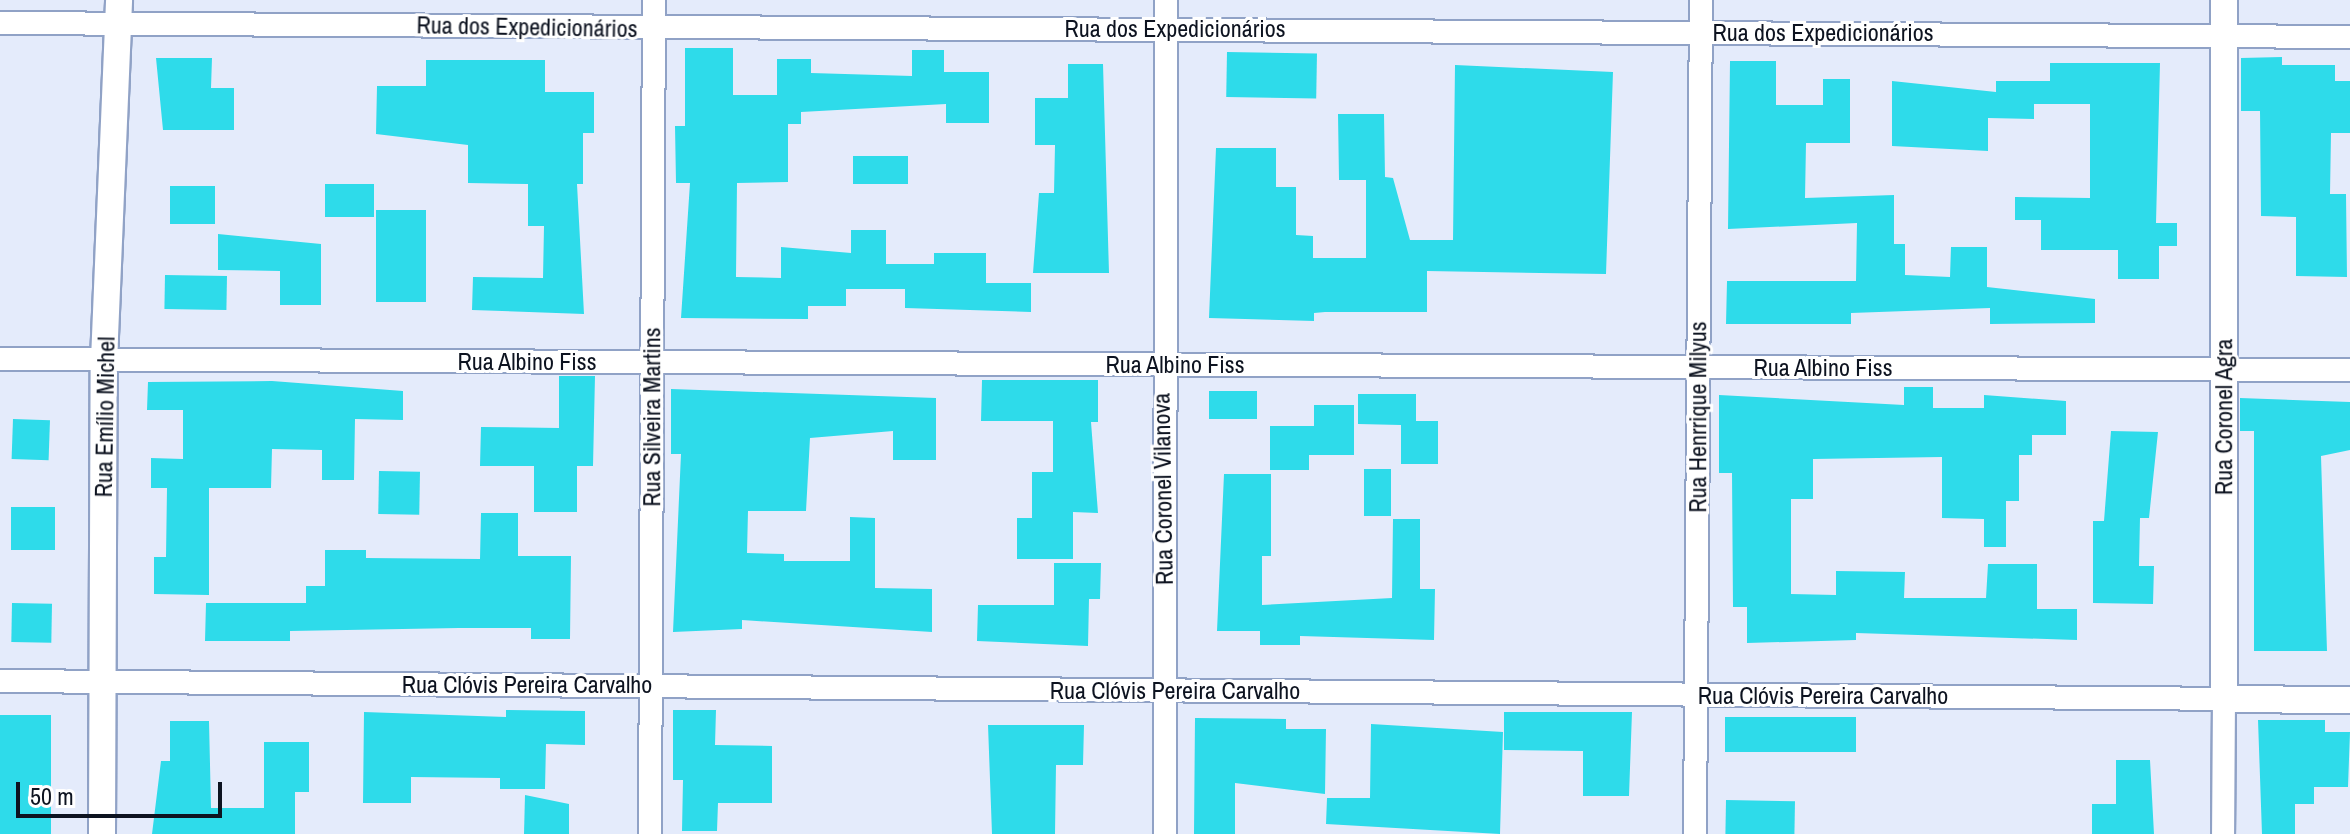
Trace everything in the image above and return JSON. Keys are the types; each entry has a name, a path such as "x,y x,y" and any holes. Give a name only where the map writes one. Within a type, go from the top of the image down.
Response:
{"street":[{"name":"Rua Silveira Martins","path":"650,834 654,0"},
{"name":"Rua Coronel Vilanova","path":"1165,834 1162,365 1166,0"},
{"name":"Rua Henrrique Milyus","path":"1695,834 1701,0"},
{"name":"Rua Coronel Agra","path":"2223,834 2224,0"},
{"name":"Rua dos Expedicionários","path":"0,23 120,11 654,28 1166,28 2350,37"},
{"name":"Rua Emílio Michel","path":"102,834 104,360 120,11"},
{"name":"Rua Albino Fiss","path":"0,359 2350,370"},
{"name":"Rua Clóvis Pereira Carvalho","path":"0,681 2350,700"}],"building":[{"path":"685,48 733,48 733,95 777,95 777,59 811,59 811,73 912,76 912,50 944,50 944,72 989,72 989,123 946,123 946,104 801,112 801,124 788,124 788,182 737,183 736,277 781,278 781,247 851,253 851,230 886,230 886,264 934,264 934,253 986,253 986,283 1031,283 1031,312 905,308 905,289 846,289 846,306 808,306 808,319 681,318 690,183 676,183 675,126 685,126"},
{"path":"1227,52 1317,54 1316,99 1226,97"},
{"path":"2282,57 2282,65 2335,65 2335,81 2350,81 2350,133 2331,133 2330,194 2346,194 2347,277 2296,276 2296,217 2261,216 2260,111 2241,111 2241,58"},
{"path":"156,58 212,58 211,88 234,88 234,130 163,130"},
{"path":"426,60 545,60 545,92 594,92 594,133 583,133 583,184 577,184 584,314 472,310 473,277 543,278 544,226 528,226 528,184 468,183 468,145 376,134 377,86 426,86"},
{"path":"1730,61 1776,61 1776,105 1823,105 1823,79 1850,79 1850,143 1806,143 1805,198 1894,195 1894,244 1905,244 1905,275 1950,277 1951,247 1987,247 1987,287 2095,299 2095,323 1990,324 1990,308 1851,313 1851,324 1726,324 1727,281 1856,281 1857,223 1728,229"},
{"path":"2050,63 2160,63 2156,223 2177,223 2177,246 2159,246 2159,279 2118,279 2118,250 2041,250 2041,220 2015,220 2015,197 2090,198 2090,104 2034,104 2034,119 1988,118 1988,151 1892,146 1892,81 1996,92 1996,81 2050,81"},
{"path":"1068,64 1103,64 1109,273 1033,273 1039,193 1054,193 1055,145 1035,145 1035,98 1068,98"},
{"path":"1455,65 1613,72 1606,274 1427,271 1427,312 1325,312 1314,313 1314,321 1209,318 1216,148 1276,148 1276,187 1296,187 1296,235 1313,236 1313,258 1366,258 1366,180 1339,180 1338,114 1384,114 1385,177 1393,178 1410,240 1453,240"},
{"path":"853,156 908,156 908,184 853,184"},
{"path":"325,184 374,184 374,217 325,217"},
{"path":"170,186 215,186 215,224 170,224"},
{"path":"376,210 426,210 426,302 376,302"},
{"path":"218,234 321,244 321,305 280,305 280,271 218,270"},
{"path":"165,275 227,276 226,310 164,309"},
{"path":"559,376 595,376 593,466 577,466 577,512 534,512 534,466 480,466 481,427 559,428"},
{"path":"982,380 1098,380 1098,422 1091,422 1098,513 1073,512 1073,559 1017,559 1017,518 1032,518 1032,472 1053,472 1053,421 981,421"},
{"path":"272,381 403,391 403,420 355,419 354,480 322,480 322,450 272,449 271,488 209,488 209,595 154,594 154,557 166,557 167,488 151,488 151,458 183,459 183,410 147,410 148,382"},
{"path":"1904,387 1933,387 1933,408 1984,408 1984,395 2066,401 2066,435 2032,435 2032,455 2019,455 2019,501 2006,501 2006,547 1984,547 1984,519 1942,518 1942,457 1813,459 1813,499 1791,499 1791,594 1836,595 1836,571 1905,572 1904,598 1986,598 1988,564 2037,564 2037,609 2077,609 2077,640 1856,633 1856,640 1747,643 1747,607 1733,607 1732,473 1719,473 1719,395 1904,405"},
{"path":"671,389 936,398 936,460 893,460 893,431 810,438 806,511 748,511 747,553 784,554 784,561 850,561 850,517 875,518 875,588 932,589 932,632 742,620 742,629 673,632 681,454 671,454"},
{"path":"1209,391 1257,391 1257,419 1209,419"},
{"path":"1358,394 1416,394 1416,421 1438,421 1438,464 1401,464 1401,425 1358,424"},
{"path":"2240,398 2350,402 2350,450 2321,456 2327,651 2254,651 2254,431 2240,431"},
{"path":"1314,405 1354,405 1354,455 1309,455 1309,470 1270,470 1270,426 1314,426"},
{"path":"13,419 50,420 49,460 12,459"},
{"path":"2111,431 2158,432 2149,518 2140,518 2139,566 2154,566 2153,604 2093,603 2093,521 2104,521"},
{"path":"1364,469 1391,469 1391,516 1364,516"},
{"path":"379,471 420,472 419,515 378,514"},
{"path":"1224,474 1271,474 1271,556 1262,556 1262,605 1392,598 1393,519 1420,519 1420,589 1435,589 1434,640 1300,636 1300,645 1260,645 1260,631 1217,631"},
{"path":"11,507 55,507 55,550 11,550"},
{"path":"481,513 518,513 518,556 571,556 570,639 531,639 531,628 459,628 290,631 290,641 205,641 206,603 306,603 306,586 325,586 325,550 366,550 366,558 480,559"},
{"path":"1054,563 1101,563 1100,599 1089,599 1088,646 977,641 978,605 1054,605"},
{"path":"12,603 52,604 51,643 11,642"},
{"path":"506,710 585,711 585,745 546,744 545,789 500,789 500,778 411,777 411,803 363,803 364,712 506,717"},
{"path":"673,710 716,710 715,745 772,746 772,803 718,803 717,831 682,831 683,780 673,780"},
{"path":"1504,712 1632,712 1629,796 1583,796 1583,751 1504,750"},
{"path":"0,715 51,715 51,834 0,834"},
{"path":"1725,717 1856,717 1856,752 1725,752"},
{"path":"1195,718 1286,719 1286,729 1326,729 1325,794 1235,783 1235,834 1194,834"},
{"path":"2258,720 2325,720 2325,732 2350,732 2348,787 2314,787 2314,804 2295,804 2295,834 2262,834"},
{"path":"170,721 209,721 211,808 264,808 264,742 309,742 309,792 295,792 295,834 152,834 161,761 170,761"},
{"path":"1371,724 1503,732 1500,834 1326,824 1327,798 1370,798"},
{"path":"988,725 1084,725 1083,765 1056,765 1055,834 992,834"},
{"path":"2116,760 2150,760 2154,834 2092,834 2092,804 2116,804"},
{"path":"525,795 569,804 569,834 524,834"},
{"path":"1726,800 1795,801 1794,834 1725,834"}]}
